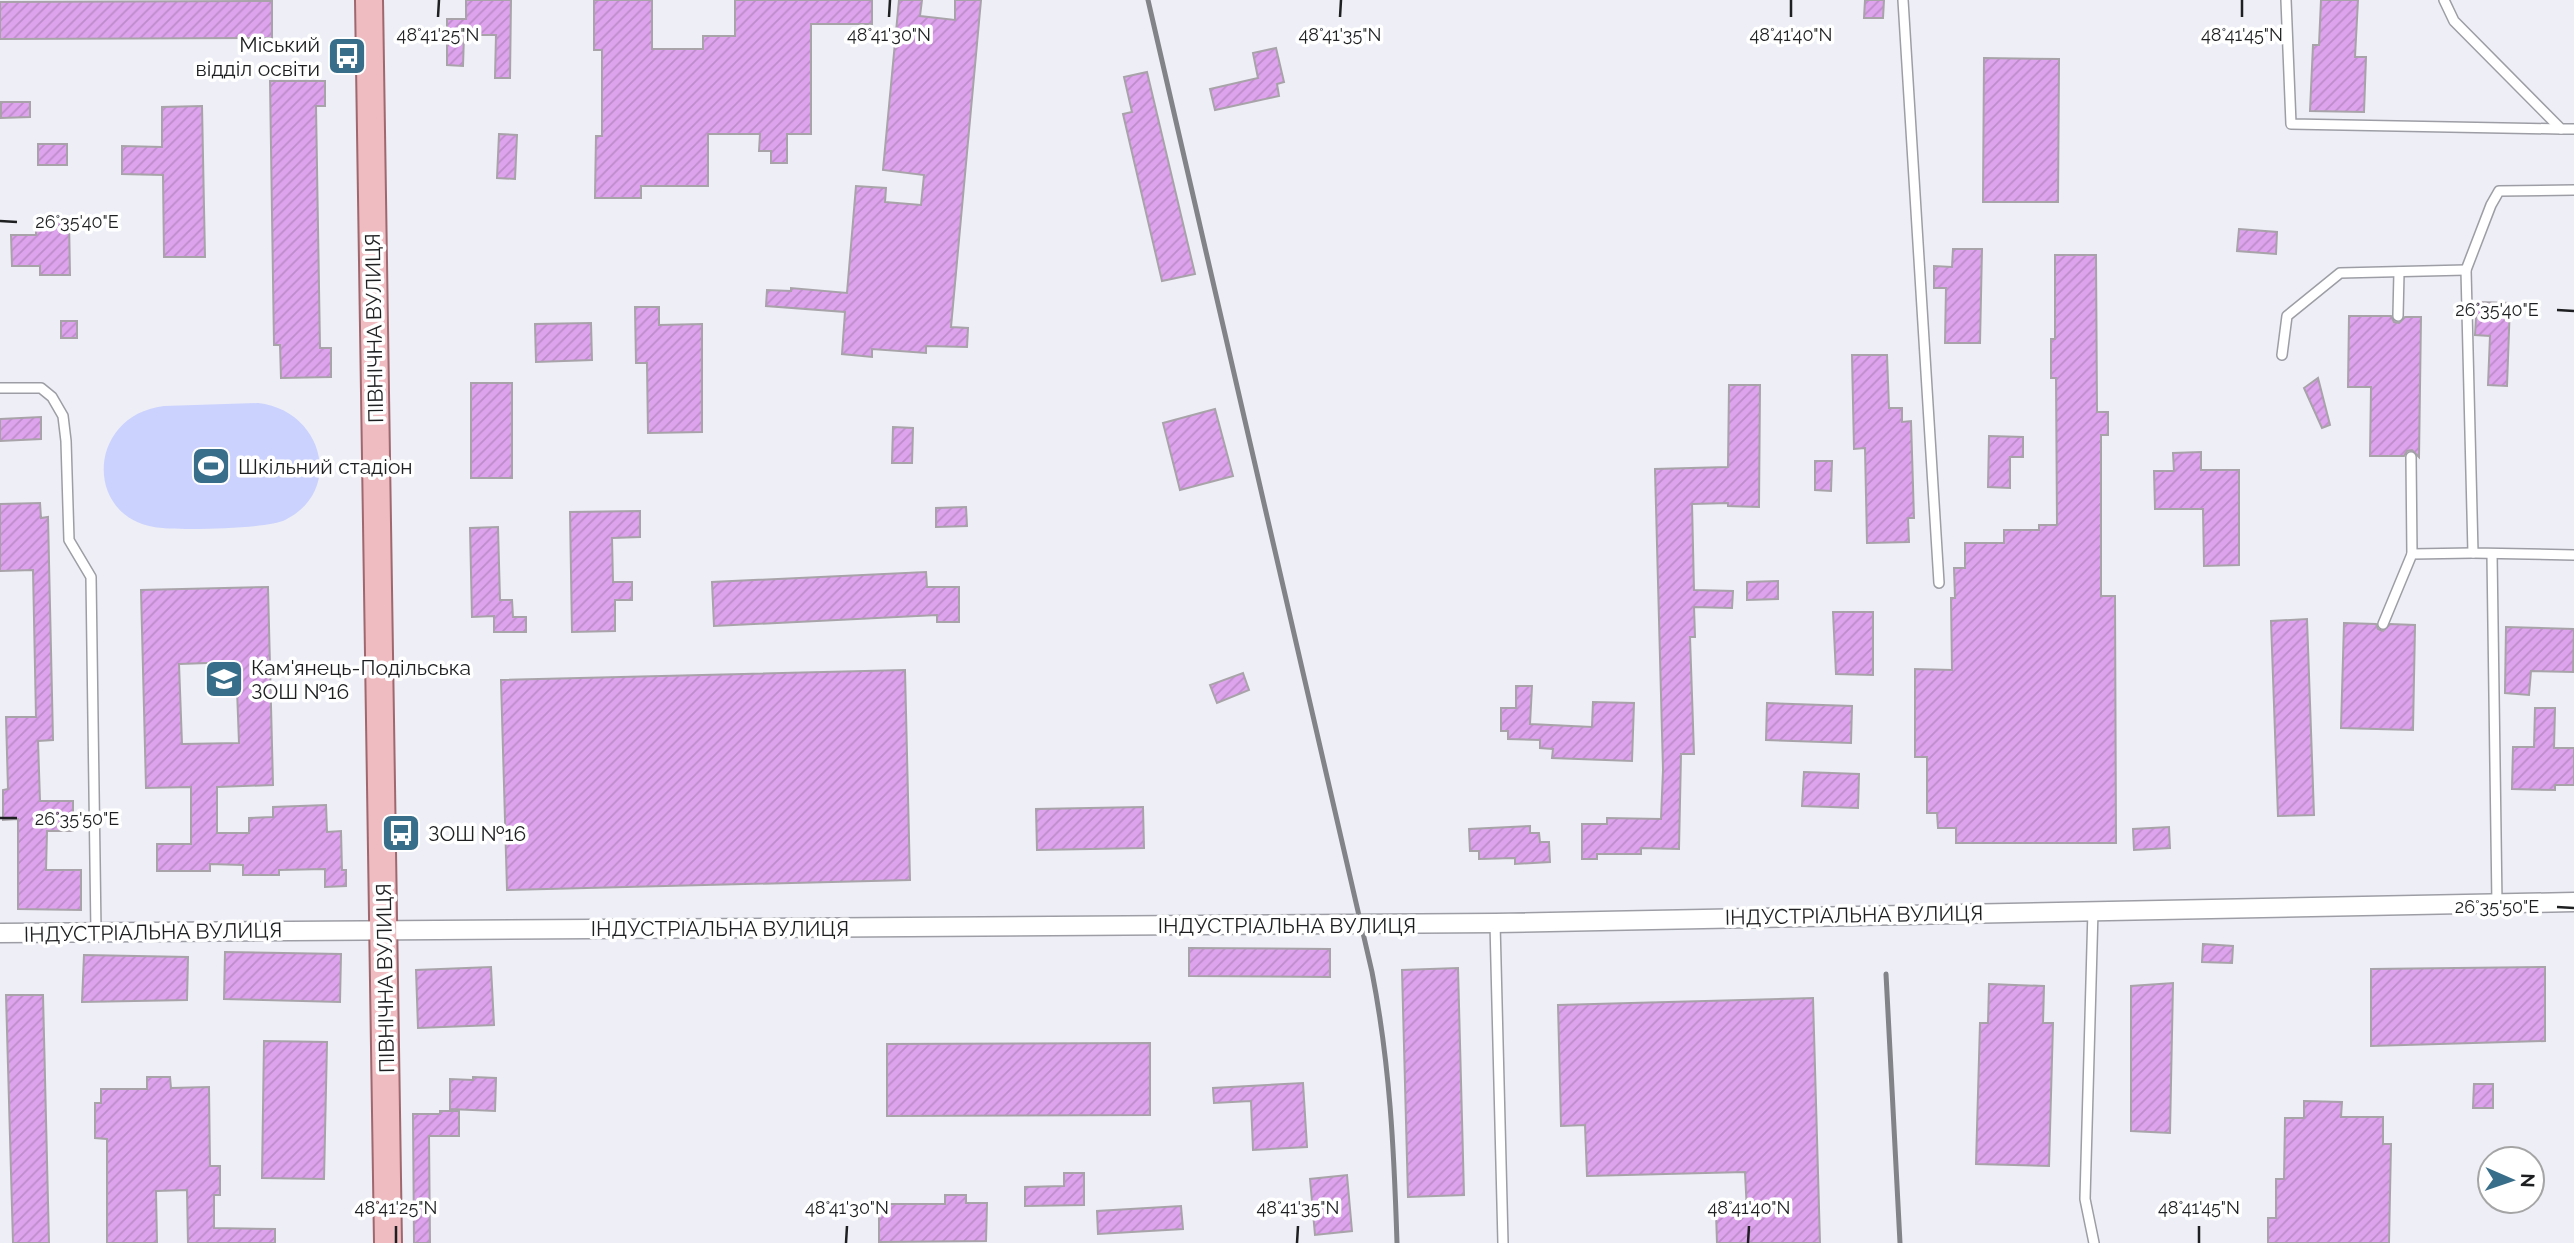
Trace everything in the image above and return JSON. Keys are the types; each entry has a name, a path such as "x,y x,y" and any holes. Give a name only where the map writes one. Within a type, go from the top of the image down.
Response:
{"main road":[{"name":"ПІВНІЧНА ВУЛИЦЯ","path":"369,0 388,1243"}],"street":[{"name":"ІНДУСТРІАЛЬНА ВУЛИЦЯ","path":"0,933 1495,923 2574,902"}],"lane":[{"path":"1903,0 1939,583"},
{"path":"2286,0 2291,124 2574,129"},
{"path":"2444,0 2454,21 2561,129"},
{"path":"2473,553 2466,271 2499,191 2574,190"},
{"path":"2282,355 2287,316 2340,273 2466,271"},
{"path":"2398,316 2399,272"},
{"path":"0,388 41,388 52,397 63,416 69,540 91,577 96,932"},
{"path":"2382,624 2412,554 2411,457"},
{"path":"2412,554 2574,555"},
{"path":"2492,554 2497,904"},
{"path":"2093,910 2085,1199 2094,1243"},
{"path":"1495,923 1503,1243"}],"shaded area":[{"name":"Шкільний стадіон","path":"258,403 280,409 298,420 310,435 318,453 320,472 315,490 304,507 285,520 275,523 200,529 154,527 131,519 115,504 106,486 104,465 109,445 120,427 139,413 164,406"}],"building":[{"path":"466,0 511,0 510,78 495,78 496,35 464,35 463,66 447,65 447,19 466,19"},
{"path":"594,0 652,0 652,49 703,49 703,36 735,36 735,0 872,0 872,24 811,24 811,134 787,134 787,163 771,163 771,151 759,151 760,134 708,134 708,186 641,186 641,198 595,198 596,136 602,136 602,50 594,50"},
{"path":"899,0 922,0 920,16 955,20 955,0 981,0 951,327 968,328 967,347 926,346 926,353 872,349 872,357 842,354 845,312 766,306 767,290 791,291 791,288 847,293 856,186 886,188 885,202 921,205 924,175 883,170"},
{"path":"1865,0 1884,0 1883,18 1864,18"},
{"path":"2321,0 2358,0 2355,57 2366,57 2364,112 2310,111 2313,45 2319,45"},
{"path":"272,1 272,38 0,39 0,2"},
{"path":"1276,48 1284,82 1277,84 1279,96 1215,110 1210,89 1258,78 1253,53"},
{"path":"1984,58 2059,59 2058,202 1983,202"},
{"path":"1147,72 1195,274 1162,281 1123,114 1132,112 1124,77"},
{"path":"270,81 325,81 325,106 316,106 320,348 331,348 331,377 281,378 280,345 274,345"},
{"path":"1,102 30,102 30,117 1,118"},
{"path":"202,106 205,257 164,257 163,175 122,174 122,146 162,147 162,107"},
{"path":"499,134 517,135 515,179 497,178"},
{"path":"38,144 67,144 67,165 38,165"},
{"path":"36,220 69,220 70,275 40,275 40,266 12,266 11,235 36,235"},
{"path":"2239,229 2277,232 2276,254 2237,251"},
{"path":"1953,249 1982,249 1980,343 1945,343 1946,288 1934,288 1934,266 1952,267"},
{"path":"2055,255 2096,255 2097,412 2108,412 2108,435 2101,435 2101,596 2115,596 2116,843 1956,843 1956,828 1938,828 1937,813 1927,813 1927,757 1915,757 1915,669 1952,670 1951,598 1955,598 1954,568 1965,568 1965,543 2004,543 2004,530 2039,530 2039,525 2057,525 2056,378 2051,378 2051,339 2055,339"},
{"path":"2477,302 2510,303 2507,386 2488,385 2490,336 2475,335"},
{"path":"635,307 659,307 659,325 702,324 702,432 648,433 647,363 636,363"},
{"path":"2349,316 2391,316 2394,322 2399,323 2405,317 2421,317 2419,457 2412,450 2407,451 2404,456 2370,456 2371,387 2348,387"},
{"path":"61,321 77,321 77,338 61,338"},
{"path":"591,323 592,360 536,362 535,324"},
{"path":"1852,355 1887,355 1889,408 1902,408 1902,422 1911,421 1914,518 1908,518 1909,542 1867,543 1865,448 1854,449"},
{"path":"2318,378 2330,425 2322,428 2304,388"},
{"path":"471,383 512,383 512,478 471,478"},
{"path":"1729,385 1760,385 1759,507 1728,506 1728,503 1692,504 1694,590 1733,591 1732,608 1694,607 1695,637 1690,637 1694,754 1681,754 1679,849 1641,848 1641,854 1597,854 1597,859 1582,859 1582,824 1607,824 1607,818 1661,819 1663,770 1655,469 1728,467"},
{"path":"1215,409 1233,476 1180,490 1163,423"},
{"path":"41,417 41,439 0,441 0,419"},
{"path":"893,427 913,428 912,463 892,463"},
{"path":"1989,436 2023,437 2023,457 2010,457 2010,488 1988,487"},
{"path":"2201,452 2201,470 2239,470 2239,565 2204,566 2203,509 2155,509 2154,471 2174,471 2173,453"},
{"path":"1815,461 1832,461 1831,491 1815,490"},
{"path":"40,503 41,518 48,517 53,740 38,741 40,801 73,801 73,831 47,831 46,870 81,870 81,910 18,909 18,819 3,820 3,790 8,789 6,717 36,717 33,570 0,571 0,504"},
{"path":"966,507 967,526 936,527 936,508"},
{"path":"640,511 640,537 612,538 613,582 632,582 632,600 615,600 615,631 572,632 570,512"},
{"path":"498,527 500,600 512,600 513,617 526,617 526,632 494,632 494,616 472,617 470,528"},
{"path":"926,572 927,587 959,587 959,622 937,622 937,615 714,626 712,582"},
{"path":"1778,581 1778,599 1747,600 1747,582"},
{"path":"268,587 273,785 217,787 217,833 249,833 249,818 273,817 273,807 326,805 327,832 341,831 342,870 346,870 346,886 325,887 325,869 279,870 279,875 243,875 243,865 210,864 210,871 157,871 157,844 191,844 191,787 146,788 141,590","holes":["236,662 239,743 182,744 179,664"]},
{"path":"1833,612 1873,612 1873,675 1836,674"},
{"path":"2307,619 2314,815 2278,816 2271,621"},
{"path":"2344,623 2376,624 2378,629 2383,631 2390,624 2415,625 2413,730 2341,728"},
{"path":"2506,627 2574,629 2573,672 2531,671 2529,695 2505,693"},
{"path":"905,670 910,880 507,890 501,680"},
{"path":"1243,673 1249,690 1217,703 1210,685"},
{"path":"1516,686 1532,686 1530,724 1592,727 1593,702 1634,703 1632,761 1552,758 1553,749 1540,748 1540,740 1508,739 1508,731 1501,731 1501,708 1516,708"},
{"path":"1767,703 1852,706 1851,743 1766,740"},
{"path":"2535,708 2555,708 2554,748 2574,748 2574,785 2555,785 2555,790 2512,789 2513,747 2534,747"},
{"path":"1804,772 1859,774 1858,808 1802,806"},
{"path":"1143,807 1144,848 1037,850 1036,809"},
{"path":"1530,826 1530,833 1539,833 1540,842 1549,842 1550,862 1515,864 1515,858 1479,859 1479,851 1470,851 1469,829"},
{"path":"2169,827 2170,848 2134,850 2133,829"},
{"path":"2203,944 2233,946 2232,963 2202,962"},
{"path":"1189,948 1330,949 1330,977 1189,976"},
{"path":"225,952 341,954 340,1002 224,999"},
{"path":"84,955 188,957 187,1000 82,1002"},
{"path":"491,967 494,1025 418,1028 416,970"},
{"path":"2545,967 2545,1041 2371,1046 2371,969"},
{"path":"1458,968 1464,1195 1408,1197 1402,970"},
{"path":"2173,983 2170,1133 2131,1131 2131,986"},
{"path":"1989,984 2044,986 2043,1023 2053,1023 2049,1166 1976,1164 1980,1023 1988,1023"},
{"path":"6,995 43,995 49,1243 13,1243"},
{"path":"1813,998 1820,1243 1717,1243 1716,1213 1747,1212 1745,1172 1587,1176 1585,1125 1561,1126 1558,1005"},
{"path":"264,1041 327,1042 324,1179 262,1178"},
{"path":"1150,1043 1150,1115 887,1116 887,1044"},
{"path":"147,1077 170,1077 171,1088 209,1087 210,1166 220,1166 220,1195 214,1195 214,1228 275,1229 275,1243 188,1243 187,1190 156,1191 157,1243 107,1243 107,1139 95,1138 95,1103 101,1103 101,1089 147,1089"},
{"path":"473,1077 496,1078 495,1111 450,1109 450,1079 473,1080"},
{"path":"1303,1083 1307,1147 1253,1150 1251,1101 1214,1103 1213,1088"},
{"path":"2474,1084 2493,1084 2493,1108 2473,1108"},
{"path":"2304,1101 2342,1102 2341,1117 2383,1117 2383,1144 2391,1144 2389,1243 2268,1243 2268,1218 2276,1218 2276,1179 2284,1179 2285,1118 2304,1118"},
{"path":"440,1111 459,1111 459,1136 429,1136 430,1243 414,1243 413,1114 440,1114"},
{"path":"1064,1173 1084,1173 1084,1205 1025,1206 1025,1187 1064,1186"},
{"path":"1347,1175 1352,1231 1315,1235 1310,1179"},
{"path":"945,1195 966,1195 966,1203 987,1203 986,1241 879,1242 879,1204 945,1204"},
{"path":"1181,1206 1183,1229 1098,1234 1097,1211"}],"railway":[{"path":"1148,0 1372,972 1390,1107 1397,1243"},
{"path":"1886,974 1900,1243"}],"place":[{"name":"Міський відділ освіти","path":"347,56"},
{"name":"Шкільний стадіон","path":"211,466"},
{"name":"Кам'янець-Подільська ЗОШ №16","path":"224,679"},
{"name":"ЗОШ №16","path":"401,833"}]}
